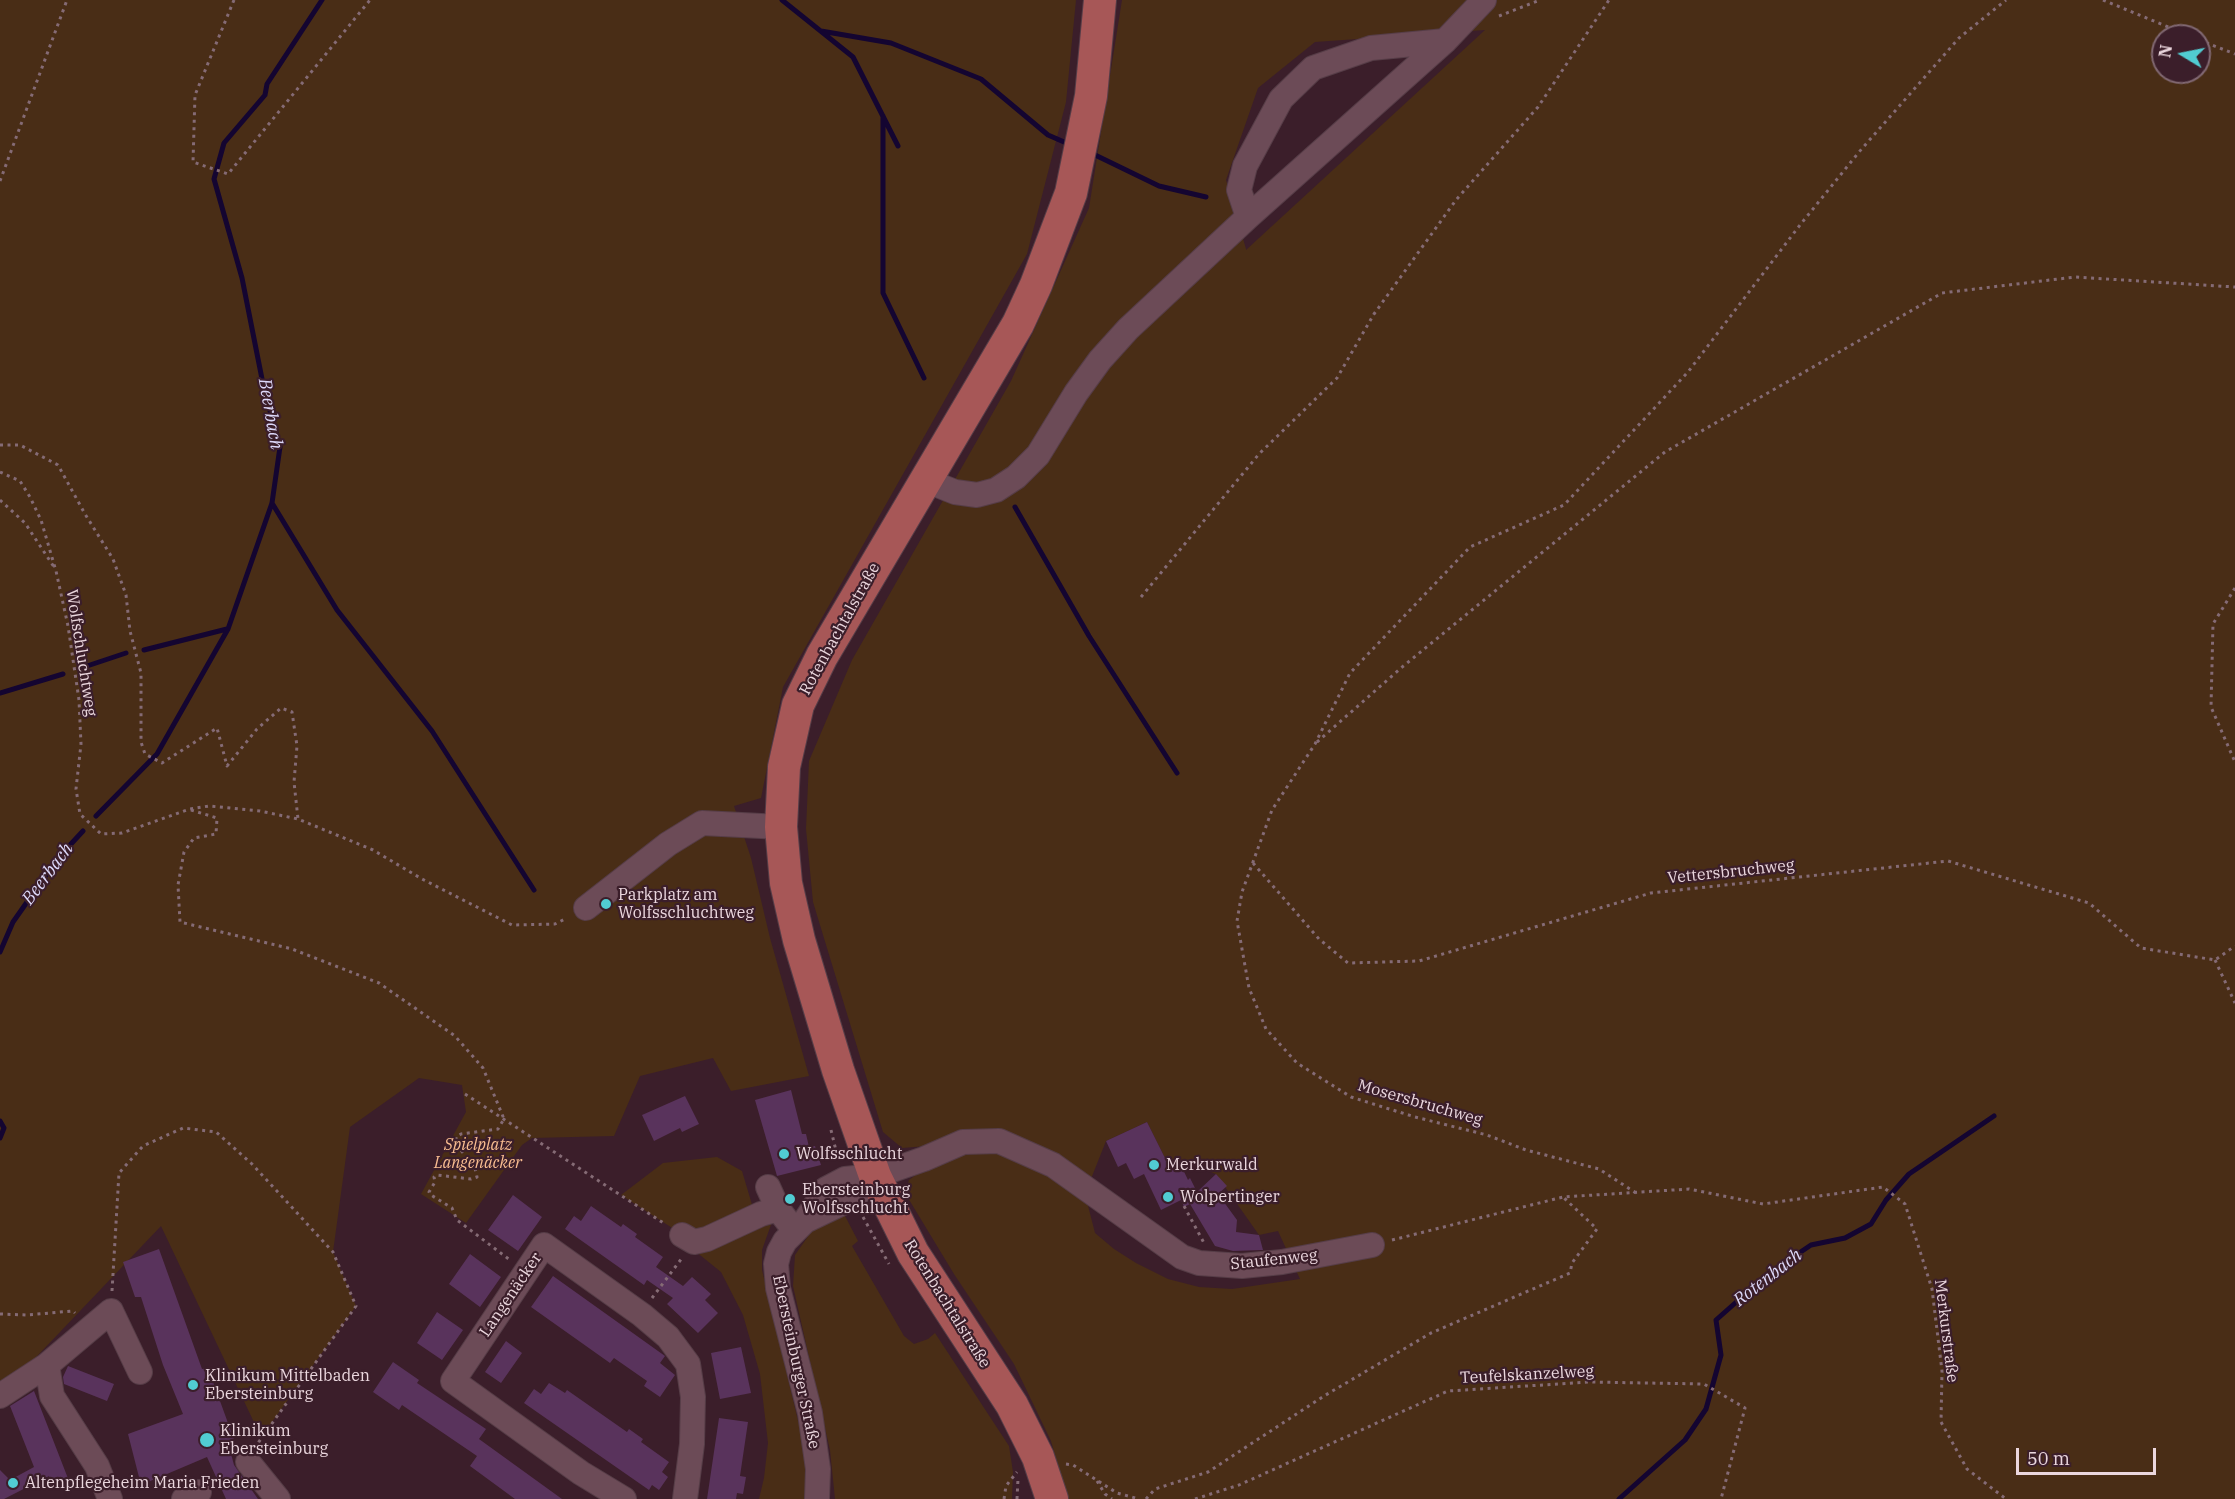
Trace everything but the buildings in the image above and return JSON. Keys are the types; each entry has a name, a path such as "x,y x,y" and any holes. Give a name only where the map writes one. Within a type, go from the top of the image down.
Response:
{"main road":[{"name":"Rotenbachtalstraße","path":"1052,1499 1028,1463 1012,1405 913,1253 875,1176 838,1070 799,940 786,883 781,827 784,767 798,705 822,656 1018,324 1036,285 1071,193 1091,96 1100,0"}],"street":[{"path":"925,480 955,492 977,495 996,490 1017,477 1038,455 1076,393 1100,360 1128,329 1248,217 1445,41 1478,7"},
{"path":"1248,217 1239,190 1245,166 1281,99 1313,68 1371,48 1445,41"},
{"path":"586,908 668,844 702,823 781,827"},
{"name":"Staufenweg","path":"875,1176 963,1142 999,1141 1053,1165 1182,1257 1208,1265 1242,1266 1282,1262 1372,1245"},
{"name":"Ebersteinburger Straße","path":"817,1499 818,1469 810,1413 776,1276 779,1252 784,1240 800,1226 826,1189 844,1179 875,1176"},
{"path":"768,1187 778,1209 800,1226"},
{"path":"688,1238 707,1239 761,1214 778,1209"},
{"name":"Langenäcker","path":"624,1499 581,1473 453,1381 544,1245 642,1315 668,1337 688,1364 693,1397 692,1444 685,1499"},
{"path":"0,1396 47,1365 111,1311 140,1372"},
{"path":"47,1365 52,1396 97,1466 110,1499"},
{"path":"248,1462 278,1499"}],"path":[{"path":"0,181 67,0"},
{"path":"234,0 195,95 193,162 228,174 370,0"},
{"path":"1478,7 1499,16 1540,0"},
{"path":"1141,597 1258,454 1337,378 1374,314 1456,200 1538,107 1609,0"},
{"path":"1315,744 1350,673 1470,547 1564,504 1688,372 1859,152 1951,47 2006,0"},
{"path":"2103,0 2161,24"},
{"path":"2211,45 2235,54"},
{"path":"1315,744 1401,668 1665,452 1942,293 2075,277 2235,287"},
{"path":"0,446 20,445 58,465 113,559 126,595 130,631 141,673 141,742 144,754 162,763 217,728 227,766 257,729 281,708 292,712 297,746 294,782 298,819"},
{"name":"Wolfschluchtweg","path":"0,472 20,481 30,497 41,520 56,571 68,626 79,700 81,744 76,789 80,814 101,834 123,833 190,809 209,806 260,811 298,819 373,850 422,879 512,925 555,924 586,908"},
{"path":"0,500 25,523 56,571"},
{"path":"2235,588 2213,624 2211,707 2235,762"},
{"name":"Mosersbruchweg","path":"1315,744 1272,810 1242,892 1237,921 1249,988 1266,1029 1297,1063 1351,1097 1415,1117 1487,1135 1526,1150 1599,1169 1636,1193"},
{"path":"190,809 217,818 216,834 194,838 184,852 178,885 180,922 292,949 379,982 455,1036 483,1068 504,1119"},
{"name":"Vettersbruchweg","path":"1252,863 1319,939 1348,963 1419,961 1651,892 1948,861 2089,903 2141,948 2215,960"},
{"path":"2235,946 2215,960 2235,1003"},
{"path":"465,1094 688,1238 642,1315"},
{"path":"504,1119 498,1129 461,1134 456,1137 456,1144 475,1168 477,1177 471,1179 437,1175 434,1177 435,1182 429,1192 452,1208 457,1220 526,1272"},
{"path":"111,1311 119,1173 143,1146 183,1128 216,1132 252,1164 333,1252 356,1306 261,1437 248,1462"},
{"name":"Merkurstraße","path":"1636,1193 1689,1188 1763,1204 1883,1187 1905,1204 1932,1289 1942,1371 1941,1422 1967,1469 2006,1499"},
{"path":"1372,1245 1563,1197 1636,1193"},
{"path":"1146,1499 1155,1489 1208,1472 1324,1396 1431,1333 1570,1273 1572,1263 1597,1229 1563,1197"},
{"path":"1184,1206 1208,1250 1208,1265"},
{"path":"0,1314 26,1315 73,1311 86,1331"},
{"name":"Teufelskanzelweg","path":"1196,1499 1239,1485 1449,1391 1589,1382 1704,1384 1745,1408 1729,1476 1721,1499"},
{"path":"1017,1499 1028,1463"},
{"path":"1004,1499 1006,1486 1028,1463 1073,1465 1117,1493 1135,1498"},
{"path":"1096,1479 1105,1494 1112,1499"}],"green space":[{"name":"Spielplatz Langenäcker","path":"0,0 1076,0 1066,102 1027,254 783,687 761,798 734,806 751,858 770,938 809,1076 731,1091 713,1058 640,1076 614,1136 532,1138 522,1145 466,1223 421,1194 466,1112 462,1085 419,1078 350,1127 333,1252 356,1306 261,1437 161,1226 0,1395"},
{"path":"1122,0 2235,0 2235,1499 1068,1499 1051,1441 1014,1364 954,1274 905,1193 909,1180 929,1165 927,1146 902,1148 883,1132 813,902 806,829 809,761 852,660 1011,381 1089,208","holes":["1485,30 1246,250 1226,180 1258,88 1315,42","1147,1122 1168,1164 1178,1159 1216,1174 1259,1235 1278,1231 1300,1279 1232,1289 1199,1287 1168,1279 1136,1263 1095,1233 1085,1194 1106,1141"]},
{"path":"717,1157 742,1171 753,1208 694,1242 621,1195 663,1163"},
{"path":"844,1214 858,1241 852,1246 904,1336 914,1344 928,1339 935,1333 1009,1446 1013,1472 1012,1499 835,1499 830,1450 793,1286 795,1255 816,1225"},
{"path":"773,1219 762,1250 762,1270 805,1450 808,1499 759,1499 768,1443 760,1374 743,1315 721,1272 695,1251"}],"waterway":[{"name":"Beerbach","path":"96,816 157,754 228,629 272,503 280,447 264,389 242,278 214,179 224,143 265,95 267,84 322,0"},
{"path":"782,0 853,57 898,146"},
{"path":"821,31 891,43 981,79 1048,135 1071,145"},
{"path":"883,116 883,293 924,378"},
{"path":"1091,153 1159,186 1206,197"},
{"path":"272,503 337,610 432,731 534,890"},
{"path":"1015,507 1089,636 1177,773"},
{"path":"144,650 227,629"},
{"path":"81,668 126,653"},
{"path":"0,693 63,674"},
{"name":"Beerbach","path":"0,952 13,922 58,858 83,831"},
{"name":"Rotenbach","path":"1619,1499 1685,1440 1706,1409 1721,1355 1716,1320 1768,1274 1811,1245 1845,1238 1871,1224 1886,1200 1909,1174 1994,1116"},
{"name":"Beerbach","path":"0,1121 4,1128 0,1138"}],"place":[{"name":"Parkplatz am Wolfsschluchtweg","path":"606,904"},
{"name":"Wolfsschlucht","path":"784,1154"},
{"name":"Merkurwald","path":"1154,1165"},
{"name":"Wolpertinger","path":"1168,1197"},
{"name":"Ebersteinburg Wolfsschlucht","path":"790,1199"},
{"name":"Klinikum Mittelbaden Ebersteinburg","path":"193,1385"},
{"name":"Klinikum Ebersteinburg","path":"207,1440"},
{"name":"Altenpflegeheim Maria Frieden","path":"13,1483"}]}
